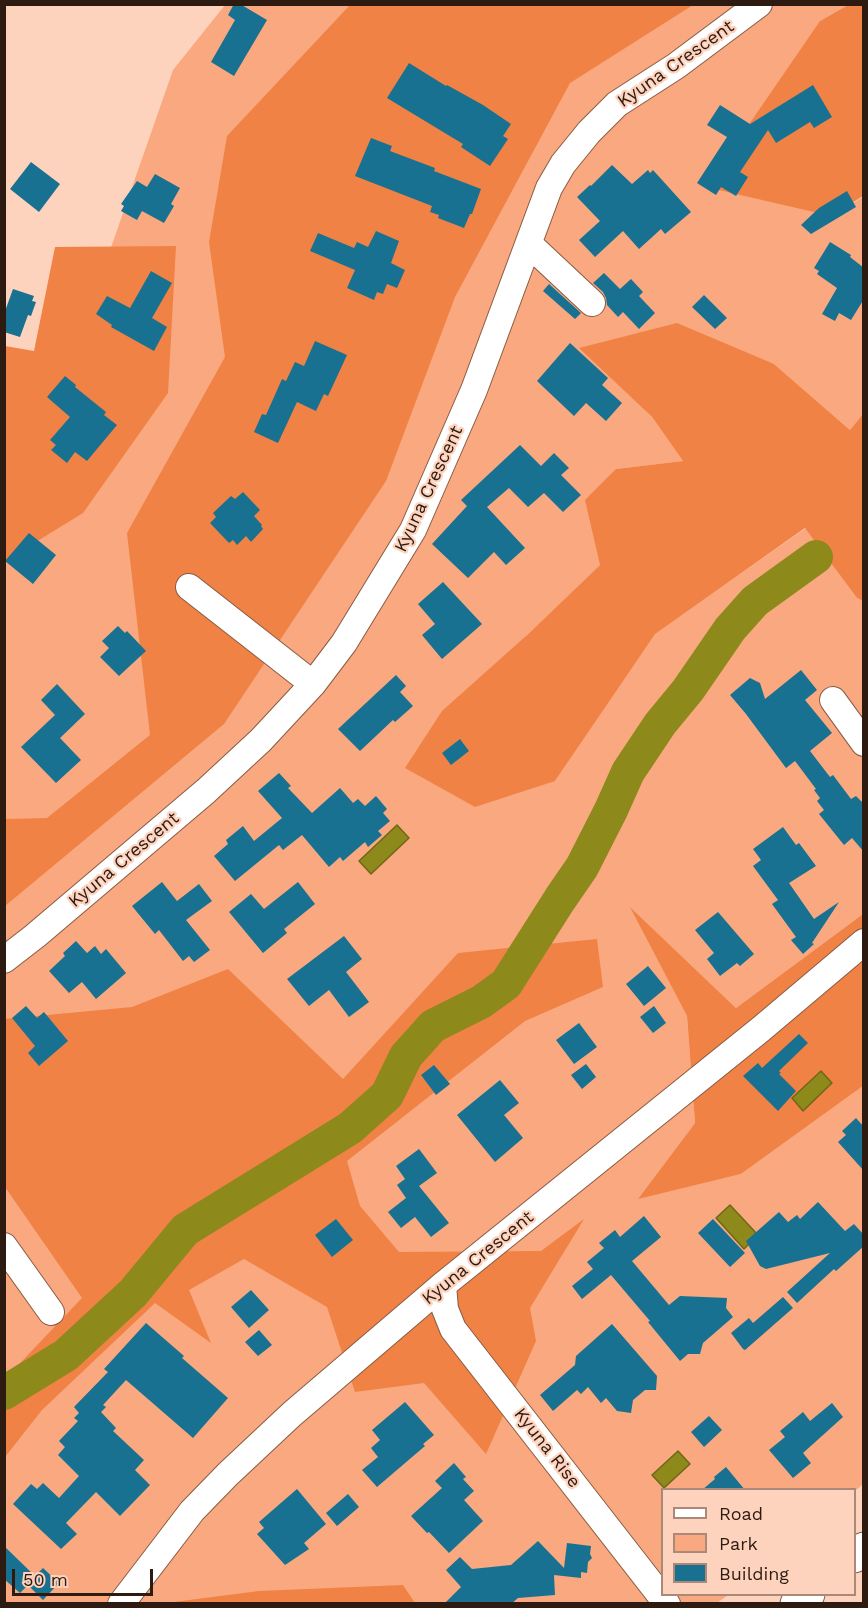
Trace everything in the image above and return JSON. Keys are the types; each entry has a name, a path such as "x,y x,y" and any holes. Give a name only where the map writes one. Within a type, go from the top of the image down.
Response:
{"street":[{"name":"Kyuna Crescent","path":"4,960 206,791 261,740 313,684 344,643 413,530 474,390 549,188 563,164 589,132 617,104 676,66 759,4"},
{"path":"529,244 592,303"},
{"path":"189,587 313,684"},
{"path":"833,700 864,743"},
{"name":"Kyuna Crescent","path":"121,1604 192,1511 292,1414 443,1285 752,1036 864,942"},
{"path":"4,1246 51,1312"},
{"name":"Kyuna Rise","path":"443,1285 445,1309 453,1329 667,1604"}],"green space":[{"path":"225,5 848,5 820,21 831,216 863,197 863,414 850,430 774,364 580,348 652,417 683,461 616,469 600,565 526,636 555,781 654,634 806,528 857,598 863,601 863,914 736,1008 632,909 687,1016 695,1123 639,1198 741,1174 863,1086 863,1484 856,1490 856,1488 661,1488 661,1596 727,1596 717,1603 5,1604 5,495 78,342 173,70"}],"shaded area":[{"path":"350,5 693,5 570,83 455,297 386,481 224,724 5,906 5,819 47,818 150,735 127,533 225,357 209,242 227,136"},
{"path":"848,5 863,5 863,196 831,216 706,187 820,21"},
{"path":"176,246 168,393 83,513 5,561 5,346 34,351 55,247"},
{"path":"677,323 774,364 850,430 863,414 863,601 857,598 805,528 655,634 555,781 475,807 405,768 442,711 526,636 600,565 585,500 616,469 683,461 652,417 579,348"},
{"path":"397,825 409,838 371,874 359,861"},
{"path":"630,907 736,1008 863,914 863,1086 741,1174 638,1199 695,1123 687,1016"},
{"path":"597,939 603,987 525,1021 347,1161 360,1206 399,1252 541,1251 584,1219 530,1308 536,1341 486,1454 424,1383 355,1392 327,1307 244,1259 189,1290 211,1343 155,1303 42,1410 5,1457 5,1379 82,1298 5,1187 5,1019 132,1007 228,969 343,1079 458,953"},
{"path":"821,1071 832,1083 803,1111 792,1098"},
{"path":"730,1205 758,1235 744,1249 716,1218"},
{"path":"678,1451 690,1464 664,1488 652,1475"},
{"path":"403,1585 415,1603 166,1603 259,1591"}],"building":[{"path":"234,4 240,4 267,20 234,76 211,62 235,20 228,15"},
{"path":"409,63 483,105 511,124 503,136 508,139 490,166 461,147 463,144 387,98"},
{"path":"813,85 832,117 814,128 810,122 776,143 768,130 740,172 748,177 736,196 721,187 716,195 697,183 727,137 707,125 720,105 750,124"},
{"path":"371,138 392,146 390,151 481,189 464,228 438,218 439,215 430,212 432,206 355,176"},
{"path":"31,162 60,184 39,212 10,189"},
{"path":"612,165 632,184 648,170 650,173 653,170 691,212 665,234 661,229 639,249 623,231 595,257 579,240 600,221 577,197"},
{"path":"155,174 180,188 171,204 174,206 164,223 142,211 137,220 121,211 124,206 121,204 137,181 147,187"},
{"path":"847,191 856,207 811,234 801,225 819,208"},
{"path":"376,231 399,241 391,263 405,270 397,288 387,284 383,294 377,292 374,300 347,288 355,270 310,251 318,233 354,248 357,242 368,247"},
{"path":"830,242 851,255 850,257 864,268 864,299 851,320 839,313 835,321 822,314 837,288 817,274 819,271 814,268"},
{"path":"151,271 172,283 152,318 167,327 154,351 111,327 112,325 96,314 107,296 130,308"},
{"path":"604,273 620,289 631,279 643,292 639,296 655,313 639,329 623,312 618,317 607,305 603,292 593,283"},
{"path":"549,284 581,313 575,319 543,291"},
{"path":"13,289 34,296 32,301 36,302 31,316 28,315 20,337 4,332 4,314"},
{"path":"704,295 727,318 715,329 692,307"},
{"path":"315,341 347,355 328,396 324,394 316,411 297,402 278,443 254,432 262,414 266,415 282,379 286,381 295,362 304,366"},
{"path":"570,343 608,378 602,385 622,403 606,421 586,403 574,416 537,381"},
{"path":"65,376 106,412 104,415 117,425 87,461 75,452 67,463 51,450 56,445 50,440 70,417 47,397"},
{"path":"520,445 541,466 554,453 569,468 561,475 581,495 563,512 544,493 528,507 509,488 487,507 525,548 506,565 494,552 468,578 432,544 467,506 461,500"},
{"path":"243,492 260,510 254,516 263,529 251,542 246,536 237,545 233,540 229,543 210,523 216,517 213,513 231,496 235,499"},
{"path":"29,533 56,555 33,584 5,561"},
{"path":"443,582 482,624 442,659 422,635 435,624 418,604"},
{"path":"118,626 125,633 127,631 146,651 119,676 100,657 109,648 102,641"},
{"path":"801,670 817,690 805,700 832,733 810,751 830,777 833,775 851,799 856,796 864,804 864,852 852,838 844,845 819,814 824,810 817,801 820,798 814,790 816,789 795,761 786,768 730,695 750,678 760,683 765,699"},
{"path":"396,675 406,686 400,692 413,706 395,722 393,720 360,751 338,729"},
{"path":"57,684 85,714 60,738 81,760 56,783 21,747 55,715 41,700"},
{"path":"460,739 469,751 451,765 442,753"},
{"path":"279,773 291,786 288,788 312,813 340,788 353,803 358,799 365,806 376,796 387,809 383,813 390,821 378,831 382,835 368,847 365,842 343,861 340,857 329,867 302,835 283,850 279,845 235,881 214,856 228,844 226,840 243,826 254,841 282,818 258,791"},
{"path":"783,827 796,845 799,843 816,866 789,883 814,919 839,902 812,943 814,944 803,954 791,940 796,937 772,904 778,900 753,866 761,860 753,849"},
{"path":"162,882 177,901 199,884 212,901 186,920 210,950 194,962 189,956 183,961 159,930 155,934 132,906"},
{"path":"298,882 315,904 284,929 287,933 263,953 229,912 251,894 264,909"},
{"path":"718,912 754,954 740,966 737,963 720,976 707,959 714,953 695,930"},
{"path":"344,936 362,959 346,972 369,1002 349,1017 329,990 309,1006 287,979"},
{"path":"76,941 87,953 95,946 101,954 106,949 126,973 96,999 82,982 69,993 49,971 65,956 63,953"},
{"path":"648,966 666,988 644,1006 626,984"},
{"path":"26,1006 37,1018 44,1012 68,1041 39,1066 28,1053 35,1046 12,1018"},
{"path":"654,1006 666,1023 653,1033 640,1017"},
{"path":"579,1023 597,1047 574,1064 556,1040"},
{"path":"799,1034 808,1043 779,1071 781,1073 779,1074 796,1091 778,1111 743,1076 758,1063 762,1068"},
{"path":"586,1064 596,1077 582,1089 571,1075"},
{"path":"434,1065 450,1084 436,1095 421,1075"},
{"path":"500,1080 519,1103 504,1115 523,1138 495,1162 457,1115"},
{"path":"856,1118 864,1127 864,1171 838,1142 846,1135 842,1131"},
{"path":"419,1149 437,1173 419,1186 449,1223 431,1237 415,1217 401,1228 388,1212 406,1198 397,1185 405,1179 396,1166"},
{"path":"818,1202 845,1231 854,1224 864,1235 864,1246 836,1271 834,1269 797,1303 787,1292 830,1253 766,1269 760,1266 746,1241 779,1212 788,1222 797,1215 800,1219"},
{"path":"644,1216 661,1237 632,1261 669,1305 680,1296 727,1298 726,1308 733,1317 703,1343 700,1354 688,1354 680,1361 611,1275 582,1299 572,1286 593,1269 587,1262 604,1248 599,1243 615,1230 620,1237"},
{"path":"336,1219 353,1240 332,1257 315,1235"},
{"path":"713,1219 745,1253 730,1267 698,1233"},
{"path":"251,1290 269,1310 249,1328 231,1307"},
{"path":"783,1297 793,1308 745,1350 743,1349 731,1333 749,1318 753,1323"},
{"path":"146,1323 228,1398 193,1438 126,1380 103,1405 106,1407 101,1412 116,1428 113,1431 144,1460 135,1470 150,1485 120,1516 96,1492 66,1523 77,1534 61,1549 13,1504 31,1484 37,1489 43,1483 59,1498 79,1476 58,1455 65,1447 59,1441 78,1421 74,1418 79,1413 74,1407 108,1372 104,1369"},
{"path":"612,1324 657,1376 656,1390 645,1390 633,1400 631,1413 617,1411 606,1398 601,1403 588,1387 581,1394 577,1390 553,1411 540,1395 575,1365 576,1356"},
{"path":"259,1330 272,1345 258,1356 245,1342"},
{"path":"405,1402 434,1435 423,1444 425,1446 377,1487 362,1470 378,1457 371,1448 380,1440 372,1430"},
{"path":"832,1403 843,1417 803,1453 811,1463 793,1478 769,1450 785,1437 780,1431 803,1412 810,1421"},
{"path":"709,1416 722,1430 704,1447 691,1432"},
{"path":"454,1463 466,1477 463,1479 474,1491 464,1500 483,1521 449,1553 411,1516 442,1488 435,1481"},
{"path":"726,1467 743,1488 704,1488 715,1479 714,1477"},
{"path":"297,1489 326,1524 304,1543 309,1549 285,1565 257,1534 264,1528 259,1522"},
{"path":"348,1494 359,1507 337,1526 326,1513"},
{"path":"538,1541 564,1568 567,1543 591,1546 592,1558 588,1562 587,1573 581,1572 581,1578 554,1575 555,1595 518,1598 511,1604 444,1604 461,1587 446,1570 460,1557 472,1569 511,1565"},
{"path":"4,1546 35,1576 43,1568 59,1583 43,1600 28,1585 20,1593 4,1579"}],"waterway":[{"path":"4,1393 66,1355 133,1293 185,1230 350,1128 387,1095 406,1056 433,1026 481,1002 506,984 582,867 628,772 660,724 688,690 730,629 755,601 816,557"}]}
